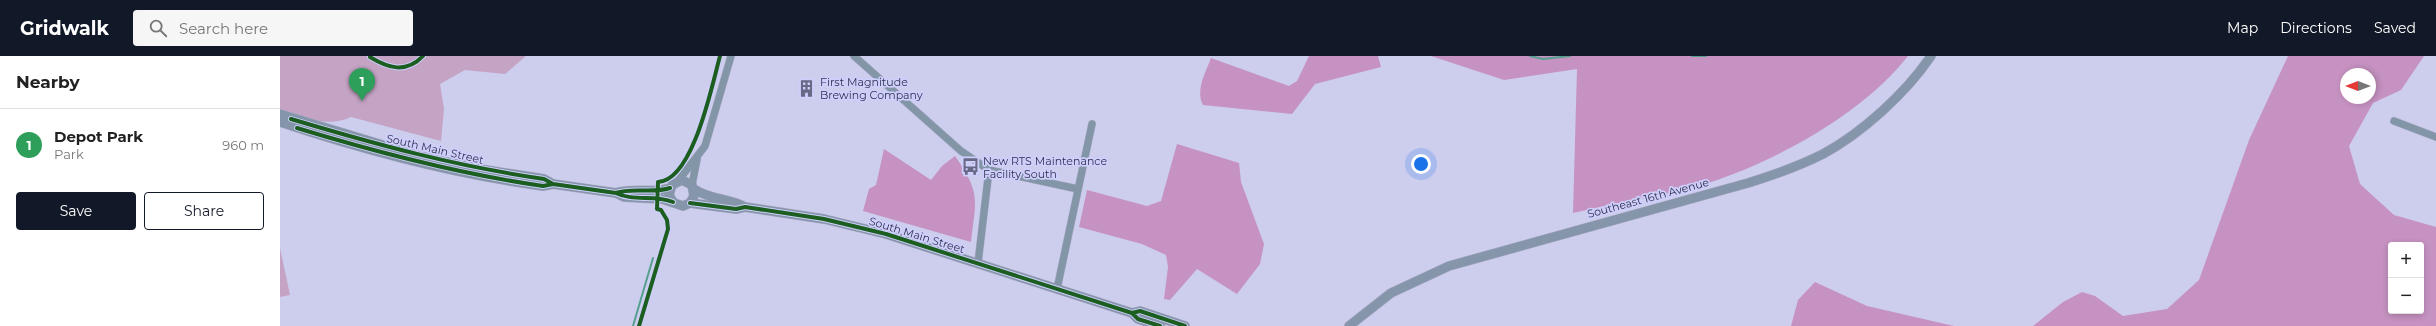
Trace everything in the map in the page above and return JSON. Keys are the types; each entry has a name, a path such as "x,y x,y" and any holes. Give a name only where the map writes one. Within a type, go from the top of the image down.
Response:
{"main road":[{"name":"Southeast 16th Avenue","path":"1349,326 1391,294 1449,266 1748,183 1790,169 1824,153 1891,103 1921,72 1932,56"},
{"name":"South Main Street","path":"280,114 419,156 480,169 544,179 553,184"},
{"name":"South Main Street","path":"280,122 384,154 445,170 543,186 553,184 616,193 624,197 662,199 673,202"},
{"path":"678,181 686,181 693,187 694,196 690,203 680,206 673,202 669,195 670,188 678,181"},
{"name":"South Main Street","path":"693,187 707,196 737,202 745,207"},
{"name":"South Main Street","path":"616,193 625,190 651,191 670,188"},
{"name":"South Main Street","path":"690,203 736,209 745,207 835,221 886,234 1132,313 1138,320 1160,326"},
{"name":"South Main Street","path":"1132,313 1140,311 1185,326"}],"street":[{"path":"678,181 697,159 707,142 731,56"},
{"path":"854,56 961,151 989,170 1078,190"},
{"path":"2394,121 2436,137"},
{"path":"1057,289 1092,124"},
{"path":"693,187 697,159"},
{"path":"978,263 989,170"}],"shaded area":[{"path":"280,56 526,56 505,74 465,70 440,84 444,109 441,141 351,117 334,122 325,122 280,111"},
{"path":"1309,56 1378,56 1381,67 1315,84 1292,114 1203,105 1200,93 1201,87 1211,58 1289,86 1297,81"},
{"path":"1431,56 1908,56 1888,79 1836,121 1775,156 1744,170 1684,190 1573,213 1577,69 1504,80"},
{"path":"2288,56 2424,56 2401,90 2376,102 2376,68 2340,68 2340,104 2372,104 2349,146 2360,184 2394,215 2436,227 2436,326 2033,326 2063,302 2082,292 2095,296 2123,316 2167,309 2199,280 2249,140"},
{"path":"1177,144 1239,163 1241,182 1264,244 1260,264 1237,294 1197,269 1170,300 1164,299 1168,267 1166,255 1142,244 1079,227 1087,190 1147,206 1161,201"},
{"path":"884,149 931,180 942,166 955,156 969,179 975,197 971,242 863,211 869,189 876,185"},
{"path":"280,248 290,295 280,297"},
{"path":"1815,282 1867,306 1954,326 1791,326 1798,300"}],"waterway":[{"path":"1530,56 1543,59 1570,56"},
{"path":"1692,56 1706,56"},
{"path":"633,326 653,258"}],"cycle path":[{"path":"370,57 383,64 404,67 417,62 423,56"},
{"path":"639,326 668,229 667,220 661,210 657,209 658,182 670,177 681,166 691,149 706,108 720,56"},
{"path":"291,119 355,138 479,168 544,179 553,184 616,193 630,197 659,198 673,202"},
{"path":"297,128 358,146 450,169 543,186 553,184"},
{"path":"616,193 622,191 663,190 670,188"},
{"path":"690,203 736,209 745,207 824,219 886,234 1132,313 1138,319 1160,326"},
{"path":"1132,313 1140,311 1185,326"}],"place":[{"name":"First Magnitude Brewing Company","path":"807,88"},
{"name":"Depot Park","path":"362,101"},
{"name":"New RTS Maintenance Facility South","path":"970,167"}]}
